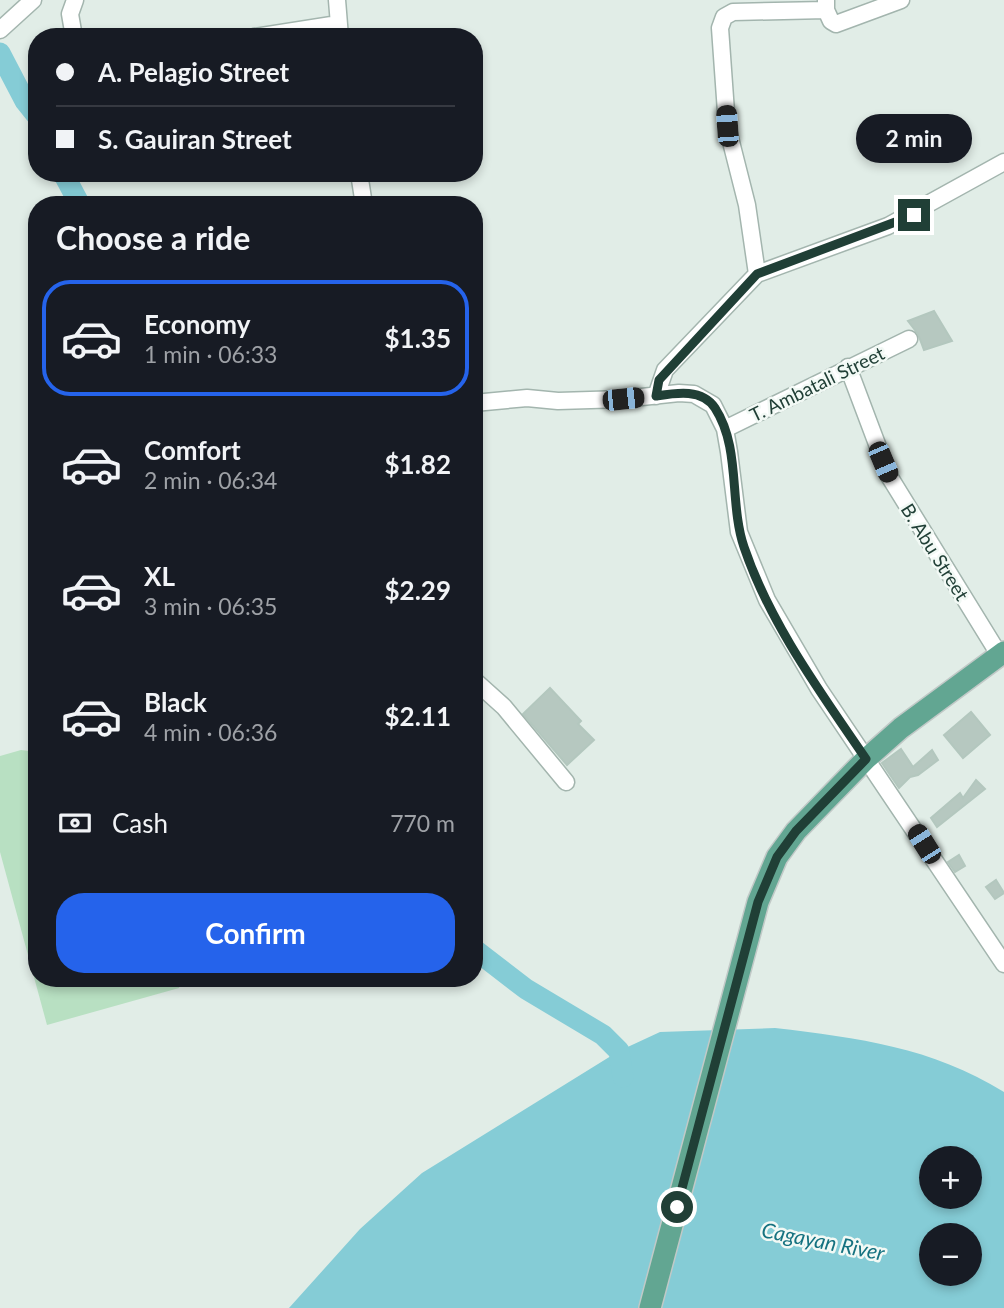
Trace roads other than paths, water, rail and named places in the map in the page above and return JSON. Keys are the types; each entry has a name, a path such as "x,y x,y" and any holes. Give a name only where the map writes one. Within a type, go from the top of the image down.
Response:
{"main road":[{"path":"650,1308 758,902 777,857 796,831 866,759 901,728 1002,654"}],"street":[{"path":"0,30 33,0"},
{"path":"73,28 70,14 75,0"},
{"path":"337,0 339,28"},
{"path":"757,274 747,205 727,126 720,28 724,17 733,12 826,5 831,21 836,24 901,0"},
{"path":"656,396 666,370 757,274 888,226 1004,162"},
{"name":"T. Ambatali Street","path":"724,429 909,339"},
{"name":"B. Abu Street","path":"848,367 889,475 1002,654"},
{"path":"483,402 527,398 558,401 679,393 704,398 713,405 724,429 739,532 756,578 819,689 1004,964"},
{"path":"483,688 504,706 566,782"}],"water":[{"name":"Cagayan River","path":"775,1028 894,1047 949,1064 1004,1092 1004,1308 289,1308 360,1229 422,1173 619,1051 660,1032"}],"waterway":[{"path":"0,53 28,105"},
{"path":"68,182 75,196"},
{"path":"483,956 526,989 603,1035 619,1051 623,1077"}]}
